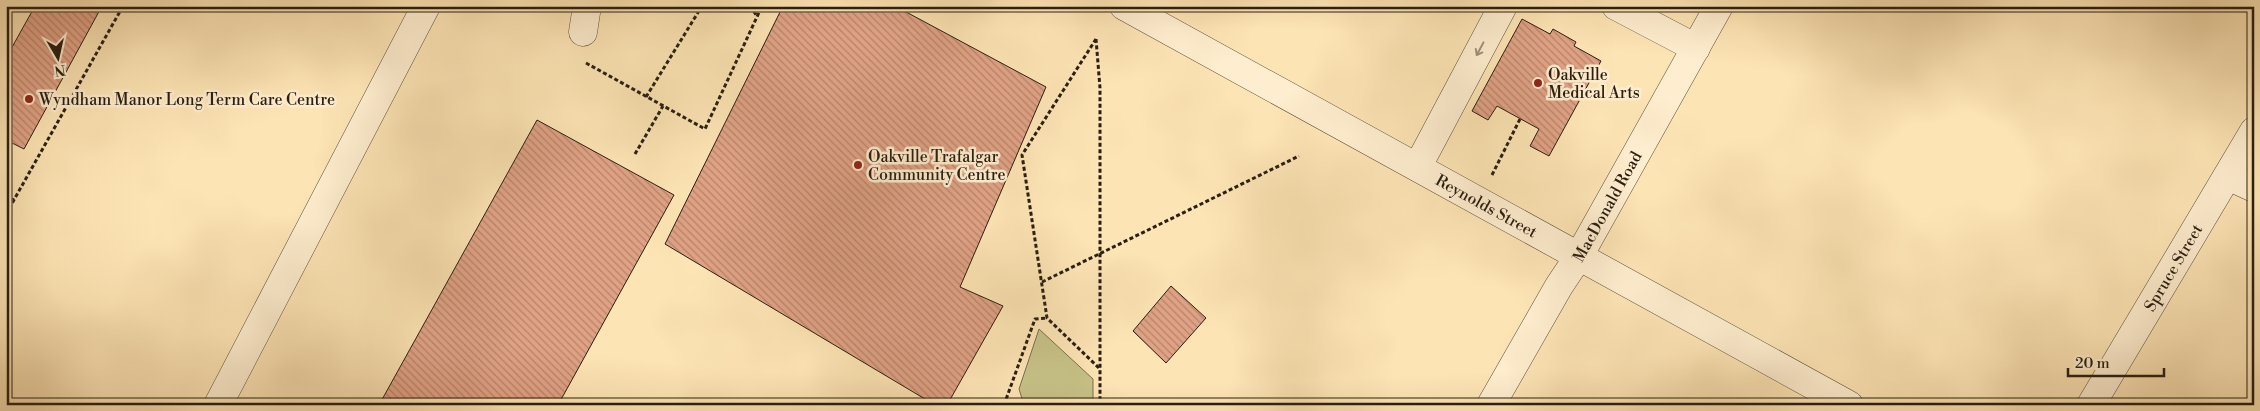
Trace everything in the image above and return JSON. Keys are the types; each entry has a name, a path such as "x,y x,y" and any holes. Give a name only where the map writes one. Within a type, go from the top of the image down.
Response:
{"street":[{"path":"218,405 426,6"},
{"name":"Reynolds Street","path":"1124,6 1418,166 1849,405"},
{"path":"1418,166 1503,6"},
{"path":"1616,6 1696,48"},
{"name":"MacDonald Road","path":"1491,405 1559,286 1579,256 1719,6"},
{"name":"Spruce Street","path":"2091,405 2254,131"},
{"path":"2228,176 2254,188"}],"path":[{"path":"6,214 123,6"},
{"path":"646,97 702,6"},
{"path":"750,6 757,16"},
{"path":"580,60 705,129 762,6"},
{"path":"1100,369 1047,318 1022,155 1096,39 1100,88 1100,254 1100,369 1100,405"},
{"path":"635,154 662,106"},
{"path":"1480,201 1520,119"},
{"path":"1042,282 1299,156"},
{"path":"6,196 14,200"},
{"path":"1004,405 1035,318 1047,318"}],"shaded area":[{"path":"1039,329 1093,379 1093,405 1024,405 1019,389"}],"building":[{"name":"Wyndham Manor Long Term Care Centre","path":"35,6 102,6 24,149 6,140 6,58"},
{"name":"Oakville Trafalgar Community Centre","path":"783,6 895,6 1046,87 960,287 1003,306 947,405 935,405 665,244"},
{"name":"Oakville Medical Arts","path":"1522,19 1550,34 1553,29 1576,42 1574,46 1601,61 1549,156 1530,146 1539,129 1497,106 1488,120 1472,111"},
{"path":"537,120 674,195 558,405 379,405"},
{"path":"1171,286 1206,318 1166,363 1133,331"}],"place":[{"name":"Oakville Medical Arts","path":"1538,83"},
{"name":"Wyndham Manor Long Term Care Centre","path":"29,99"},
{"name":"Oakville Trafalgar Community Centre","path":"858,165"}]}
